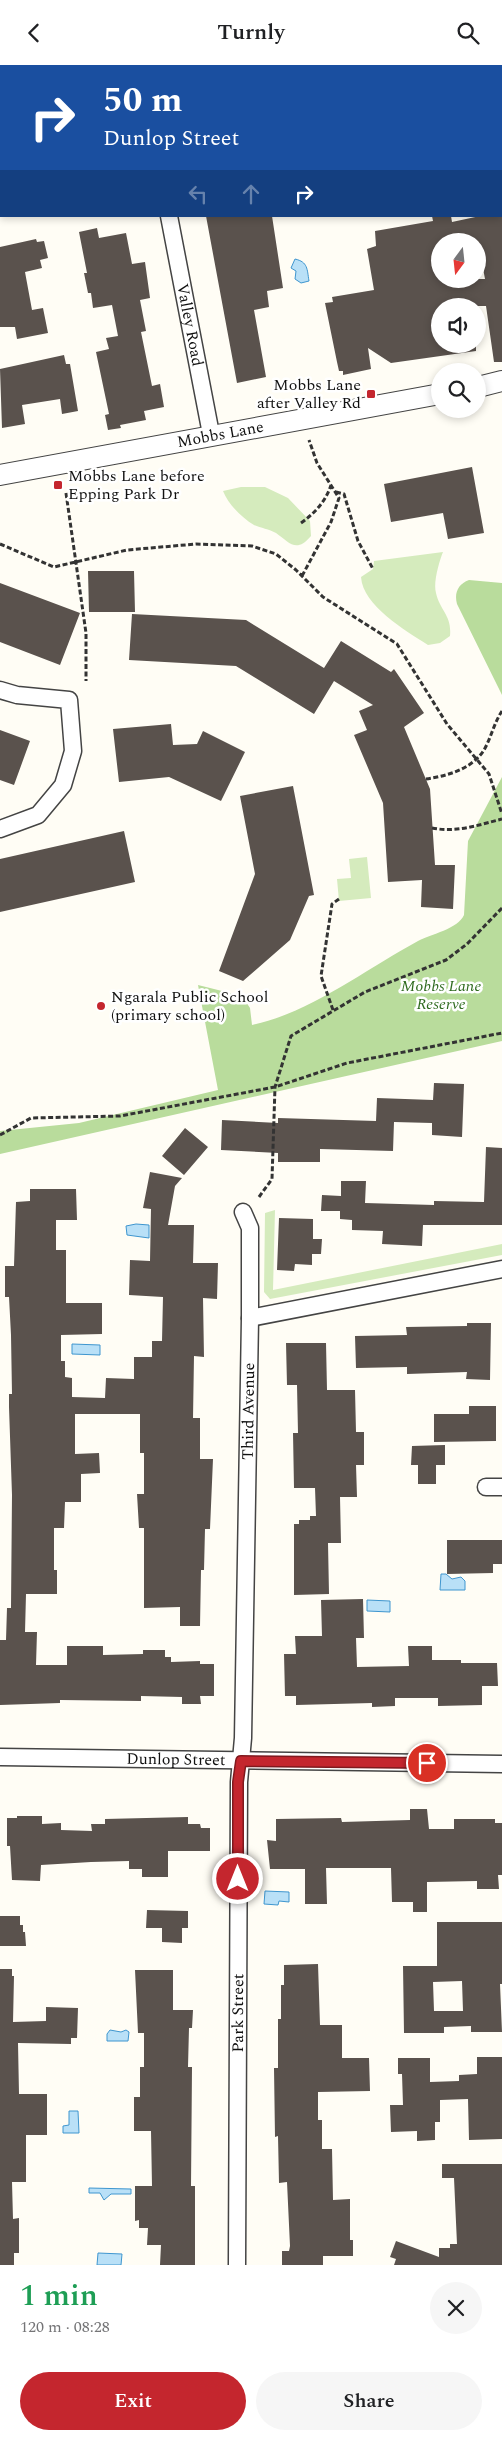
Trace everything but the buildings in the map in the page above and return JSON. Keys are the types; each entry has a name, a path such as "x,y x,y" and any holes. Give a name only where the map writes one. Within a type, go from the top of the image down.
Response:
{"street":[{"name":"Valley Road","path":"169,217 211,435"},
{"path":"486,385 502,381"},
{"name":"Mobbs Lane","path":"0,475 431,395"},
{"path":"0,690 17,695 69,700 72,751 63,785 38,815 0,829"},
{"name":"Third Avenue","path":"241,1761 243,1739 250,1318 250,1228 242,1213"},
{"path":"250,1318 502,1269"},
{"path":"486,1487 502,1487"},
{"name":"Dunlop Street","path":"0,1757 502,1764"},
{"name":"Park Street","path":"237,2265 238,1782 241,1761"}],"path":[{"path":"302,576 336,512 339,497 317,463 309,440"},
{"path":"301,523 321,505 328,495 331,485"},
{"path":"335,491 344,494 358,541 373,569"},
{"path":"66,493 86,633 86,681"},
{"path":"0,544 54,567 127,550 196,544 252,546 276,555 302,576 323,597 398,644 447,724 489,774 502,814"},
{"path":"426,779 442,777 467,766 476,759 484,750 502,711"},
{"path":"432,828 448,831 465,829 502,819"},
{"path":"333,1011 321,976 329,915 332,904 338,899"},
{"path":"259,1197 272,1179 275,1087 283,1069 291,1036 333,1011 394,979 446,960 467,944 502,907"},
{"path":"0,1135 31,1118 120,1116 275,1087 347,1063 502,1033"}],"green space":[{"path":"241,487 265,487 288,498 310,521 311,536 301,544 293,545 271,530 249,522 232,506 223,491"},
{"path":"443,552 435,589 448,618 450,636 440,643 428,645 397,625 377,607 369,598 361,577 373,569 374,561"},
{"path":"469,580 502,583 502,695 457,604 456,596 458,589"},
{"name":"Mobbs Lane Reserve","path":"502,777 502,1041 0,1154 0,1131 79,1123 218,1090 198,985 242,996 250,1008 252,1025 274,1019 316,1001 418,941 456,924 464,915 468,841"},
{"path":"367,857 371,898 339,901 337,879 351,878 349,859"},
{"path":"275,1210 273,1290 502,1244 502,1255 270,1299 264,1292 265,1213"}],"water":[{"path":"295,259 305,264 309,281 301,283 295,279 296,271 291,268"},
{"path":"136,1224 149,1225 149,1238 127,1235 126,1226"},
{"path":"72,1344 100,1345 100,1355 72,1354"},
{"path":"441,1574 446,1574 452,1579 461,1577 465,1581 465,1590 440,1590"},
{"path":"367,1600 390,1601 390,1612 367,1611"},
{"path":"265,1891 289,1892 289,1902 279,1901 278,1905 264,1904"},
{"path":"110,2030 121,2032 126,2030 129,2032 128,2041 107,2041 107,2034"},
{"path":"69,2111 78,2111 79,2133 63,2133 63,2126 69,2125"},
{"path":"89,2188 131,2189 131,2194 111,2194 104,2200 100,2193 89,2193"},
{"path":"98,2253 122,2254 121,2265 97,2265"}],"place":[{"name":"Mobbs Lane after Valley Rd","path":"371,394"},
{"name":"Mobbs Lane before Epping Park Dr","path":"58,485"},
{"name":"Ngarala Public School (primary school)","path":"101,1006"}],"route":[{"path":"238,1879 238,1782 241,1761 427,1763"}]}
